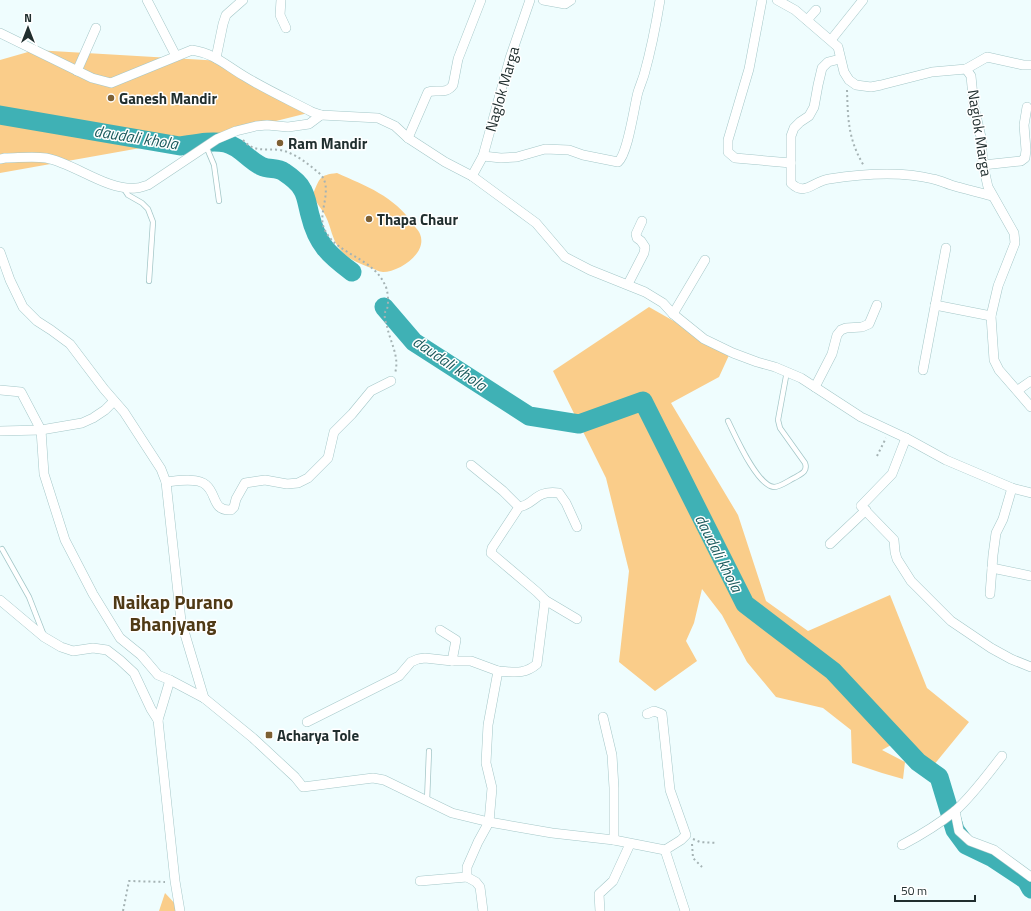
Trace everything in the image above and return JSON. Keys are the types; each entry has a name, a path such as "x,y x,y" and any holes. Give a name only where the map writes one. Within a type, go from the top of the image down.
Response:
{"street":[{"path":"147,0 176,56"},
{"path":"216,58 222,24 226,15 243,0"},
{"path":"281,0 280,14 286,28"},
{"path":"408,138 428,92 445,91 450,89 458,59 481,0"},
{"name":"Naglok Marga","path":"472,176 483,156 510,58 530,0"},
{"path":"543,0 565,4 570,0"},
{"path":"483,156 501,158 517,157 545,149 569,150 583,155 618,162 622,159 656,26 660,0"},
{"path":"762,0 750,69 728,140 728,152 736,158 791,162"},
{"path":"777,0 795,10 838,47 840,59 848,80"},
{"path":"831,40 863,0"},
{"path":"807,20 816,10"},
{"path":"77,71 96,28"},
{"path":"0,33 92,78 111,83 192,50 205,52 222,61 243,76 312,112 321,115 378,118 396,126 408,138 445,162 472,176 536,223 565,257 590,270 645,292 663,303 673,314 704,339 733,353 787,371 861,417 906,438 946,460 1012,488 1031,493"},
{"path":"966,69 987,57 1023,65 1031,65"},
{"path":"840,59 828,62 822,68 814,107 809,116 794,128 791,136 791,183 797,189 804,190 816,183 828,179 884,174 917,176 934,179 950,185 992,196"},
{"name":"Naglok Marga","path":"848,80 856,85 871,87 932,72 966,69 971,76 974,107 981,137 983,165 988,187 1014,233 1016,243 998,286 991,316 994,360 999,370 1018,390 1031,407"},
{"path":"983,165 1020,161 1025,158 1026,150 1024,125 1027,107"},
{"path":"0,159 46,158 64,164 106,183 135,188 148,185 211,143 236,131 256,126 272,125 288,127 309,124 321,115"},
{"path":"628,284 644,254 645,248 641,241 637,238 636,234 642,221"},
{"path":"923,370 946,248"},
{"path":"0,252 10,280 23,307 37,321 70,344 124,412 161,469 166,482 181,621 204,698"},
{"path":"673,314 704,260"},
{"path":"815,387 832,354 837,334 840,330 846,328 862,328 869,324 876,305"},
{"path":"935,305 991,316"},
{"path":"166,482 200,481 206,485 216,504 225,510 230,510 234,507 236,499 245,483 265,480 288,484 298,483 312,474 328,458 334,432 352,414 371,390 391,381"},
{"path":"1018,390 1031,381"},
{"path":"0,390 21,392 41,430 44,474 66,540 92,594 120,638 141,655 158,675 204,698 253,738 303,786 373,778 384,780 452,813 488,822 552,833 614,840 665,850 686,835 670,790 662,714 654,711 647,714"},
{"path":"0,431 41,430 82,422 105,410 114,401"},
{"path":"906,438 892,474 861,506 894,540 897,558 911,581 951,621 991,648 1011,659 1031,667"},
{"path":"471,465 519,507"},
{"path":"990,594 996,533 1003,520 1012,488"},
{"path":"577,527 566,502 559,493 550,492 541,494 519,507 492,548 491,553 545,600 577,619"},
{"path":"830,544 866,510"},
{"path":"992,568 1031,576"},
{"path":"0,600 44,637 61,647 73,650 93,648 106,650 111,653 134,673 150,709 158,720"},
{"path":"307,722 399,676 411,662 418,659 424,658 452,661 471,661 498,671 520,672 529,670 537,664 545,600"},
{"path":"440,630 456,640 452,661"},
{"path":"467,878 467,866 488,822 492,788 486,763 488,725 498,671"},
{"path":"170,680 158,720 175,881 180,911"},
{"path":"603,717 612,755 614,788 614,840"},
{"path":"902,845 936,825 955,811 984,779 1002,756"},
{"path":"955,811 959,831 970,841 994,850 1031,877"},
{"path":"600,911 599,894 613,881 630,844"},
{"path":"665,850 685,911"},
{"path":"420,881 467,878 476,882 480,887 483,911"}],"lane":[{"path":"211,143 219,201"},
{"path":"123,187 128,195 148,210 153,222 149,281"},
{"path":"728,421 757,474 766,484 773,487 781,485 804,472 807,468 806,463 780,428 778,420 787,371"},
{"path":"2,549 29,597 44,637"},
{"path":"427,801 429,751"}],"path":[{"path":"848,80 847,88 850,135 859,157 870,175"},
{"path":"236,131 245,142 254,148 261,150 280,150 300,158 321,174 326,192 323,227 328,235 343,249 373,268 386,286 387,308 385,312 388,335 396,359 396,367 391,381"},
{"path":"878,456 886,439 886,429"},
{"path":"702,867 693,858 691,838 700,842 717,843"},
{"path":"123,911 129,881 175,881"}],"shaded area":[{"path":"35,50 222,61 312,112 236,131 0,173 0,60"},
{"name":"Thapa Chaur","path":"337,173 379,193 388,199 405,214 419,232 421,241 420,248 404,265 397,269 382,272 349,258 342,252 335,241 323,211 315,200 313,194 317,184 323,176"},
{"path":"649,307 730,353 719,377 671,403 738,515 766,601 808,631 890,595 927,688 969,722 933,766 902,739 882,750 905,762 903,779 852,763 851,730 823,708 776,697 747,662 722,615 702,589 694,623 686,641 697,661 655,691 619,662 629,571 606,478 553,371"},
{"path":"165,893 179,908 178,911 159,911"}],"waterway":[{"name":"daudali khola","path":"0,115 180,146 214,142 225,143 235,147 256,163 264,167 281,170 297,182 305,194 313,225 320,241 330,254 352,272"},
{"name":"daudali khola","path":"384,307 414,342 529,416 579,424 643,401 745,604 833,671 918,762 939,777 955,830 966,845 993,858 1026,880 1031,889"}],"place":[{"name":"Ganesh Mandir","path":"111,98"},
{"name":"Ram Mandir","path":"280,143"},
{"name":"Thapa Chaur","path":"369,219"},
{"name":"Acharya Tole","path":"269,735"}],"district":[{"name":"Naikap Purano Bhanjyang","path":"173,612"}]}
